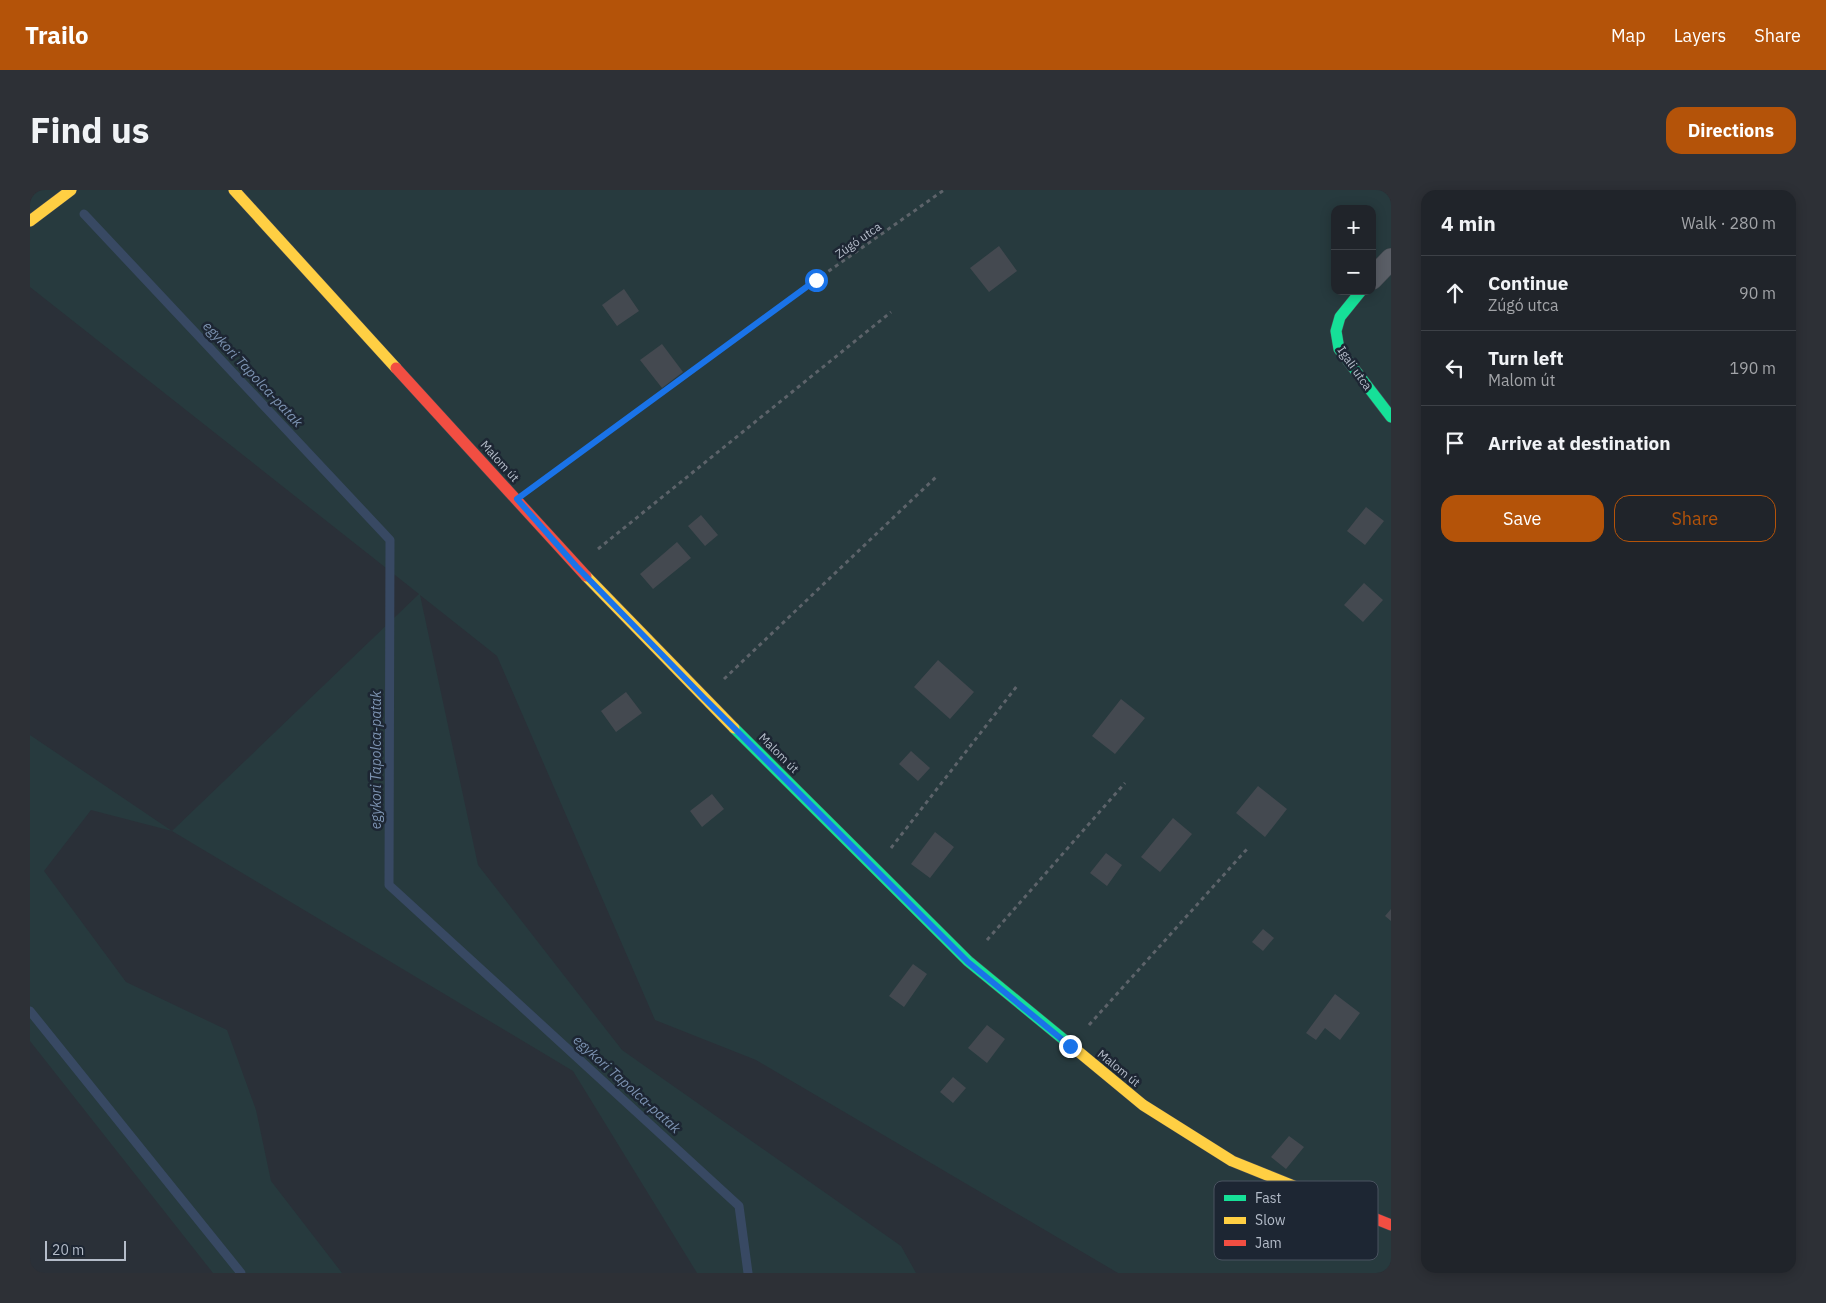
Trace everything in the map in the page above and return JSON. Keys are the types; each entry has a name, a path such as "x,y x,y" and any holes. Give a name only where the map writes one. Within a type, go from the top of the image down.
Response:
{"street":[{"path":"30,221 71,190"},
{"name":"Malom út","path":"234,190 576,566 704,698 968,962 1143,1105 1232,1161 1282,1181"},
{"path":"1376,275 1391,259"},
{"name":"Igali utca","path":"1358,295 1339,317 1336,337 1339,349 1391,417"},
{"name":"Malom út","path":"1378,1220 1391,1225"}],"path":[{"name":"Zúgó utca","path":"517,499 816,280 944,190"},
{"path":"576,566 891,312"},
{"path":"704,698 936,477"},
{"path":"875,868 1018,686"},
{"path":"968,962 1125,783"},
{"path":"1070,1046 1246,849"}],"green space":[{"path":"30,190 1391,190 1391,1273 1118,1273 756,1060 655,1020 497,656 420,595 478,865 622,1050 901,1246 916,1273 697,1273 573,1071 172,831 419,594 30,287"},
{"path":"30,735 172,831 91,810 44,871 126,982 227,1030 256,1110 271,1181 342,1273 213,1273 30,1041"}],"building":[{"path":"999,246 1017,271 989,292 970,268"},
{"path":"624,289 639,311 617,326 602,305"},
{"path":"662,344 683,372 662,388 640,360"},
{"path":"1366,507 1384,521 1365,545 1347,531"},
{"path":"701,515 718,535 705,546 688,526"},
{"path":"677,542 691,558 653,589 640,574"},
{"path":"1364,583 1383,600 1363,622 1344,605"},
{"path":"938,660 974,692 950,719 914,687"},
{"path":"626,692 642,713 616,732 601,711"},
{"path":"1121,699 1145,718 1115,754 1092,736"},
{"path":"911,751 930,768 918,781 899,764"},
{"path":"1258,786 1287,809 1265,837 1236,813"},
{"path":"712,794 724,809 702,827 690,811"},
{"path":"1173,818 1192,834 1160,872 1141,857"},
{"path":"935,832 954,847 930,878 911,864"},
{"path":"1106,853 1122,865 1107,886 1090,873"},
{"path":"1391,909 1391,921 1385,916"},
{"path":"1263,929 1274,938 1263,951 1252,942"},
{"path":"913,964 927,974 904,1007 889,996"},
{"path":"1335,994 1360,1013 1340,1040 1325,1028 1316,1040 1306,1033"},
{"path":"987,1025 1005,1039 987,1063 968,1048"},
{"path":"953,1077 966,1088 953,1103 940,1092"},
{"path":"1289,1136 1304,1147 1286,1169 1271,1157"}],"waterway":[{"name":"egykori Tapolca-patak","path":"84,214 390,540 389,885 739,1206 748,1273"},
{"path":"30,1011 241,1273"}],"traffic: fast":[{"path":"1358,295 1340,317 1336,331 1339,349 1391,417"},
{"path":"734,728 968,961 1068,1043"}],"traffic: slow":[{"path":"30,221 71,190"},
{"path":"234,190 396,368"},
{"path":"586,576 734,728"},
{"path":"1068,1043 1143,1105 1232,1161 1282,1181"}],"traffic: jam":[{"path":"396,368 586,576"},
{"path":"1378,1220 1391,1225"}],"route":[{"path":"816,280 517,499 576,566 704,698 968,962 1070,1046"}]}
